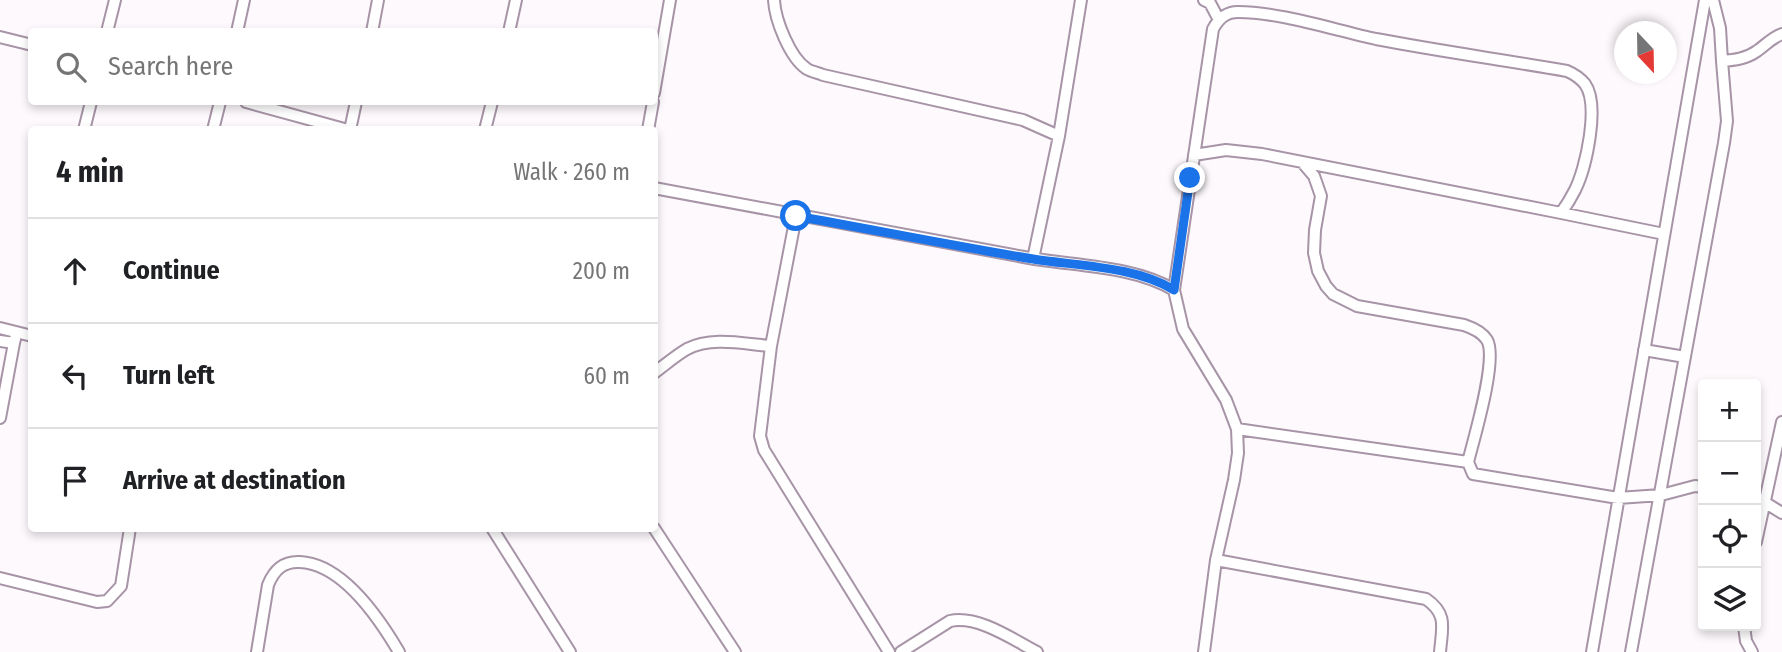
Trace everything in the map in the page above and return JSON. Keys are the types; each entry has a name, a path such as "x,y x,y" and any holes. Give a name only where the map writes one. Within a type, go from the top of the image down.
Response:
{"street":[{"path":"108,28 115,0"},
{"path":"238,28 244,0"},
{"path":"373,28 379,0"},
{"path":"510,28 516,0"},
{"path":"658,70 670,0"},
{"path":"774,0 776,19 795,56 808,70 1023,120 1059,136"},
{"path":"1033,259 1059,136 1081,0"},
{"path":"1205,0 1210,3 1219,20"},
{"path":"1592,652 1705,0"},
{"path":"1631,652 1727,121 1720,28 1713,0"},
{"path":"1204,652 1216,560 1238,453 1237,429 1226,400 1183,328 1174,290 1213,29 1219,20 1228,13 1261,14 1377,39 1567,71 1577,76 1585,84 1591,97 1590,125 1579,179 1561,213"},
{"path":"1722,61 1755,53 1772,38 1782,34"},
{"path":"0,37 28,44"},
{"path":"85,126 90,105"},
{"path":"214,126 219,105"},
{"path":"257,105 334,126"},
{"path":"350,126 355,105"},
{"path":"486,126 491,105"},
{"path":"649,126 652,105"},
{"path":"1194,155 1226,150 1262,154 1664,234"},
{"path":"1302,162 1314,176 1321,197 1314,253 1318,271 1333,294 1357,306 1464,325 1476,330 1488,342 1490,354 1486,387 1468,462 1470,471 1479,476 1618,498 1661,495 1698,487"},
{"path":"658,189 1033,259 1135,274 1174,290"},
{"path":"796,216 771,346 760,436 764,450 889,652"},
{"path":"0,328 15,338"},
{"path":"0,341 28,336"},
{"path":"0,418 15,338"},
{"path":"658,370 689,348 704,343 717,341 771,346"},
{"path":"1644,350 1685,357"},
{"path":"1761,496 1782,422"},
{"path":"1237,429 1468,462"},
{"path":"1761,500 1782,513"},
{"path":"0,578 97,602 107,601 121,586 130,532"},
{"path":"495,532 570,652"},
{"path":"657,532 735,652"},
{"path":"1216,560 1426,599 1441,612 1443,621 1440,652"},
{"path":"257,652 271,576 281,565 291,561 318,564 333,571 346,582 399,652"},
{"path":"901,652 944,624 957,620 983,626 1037,652"},
{"path":"1745,631 1746,642 1752,652"}],"route":[{"path":"796,216 1033,259 1135,274 1174,290 1190,178"}]}
